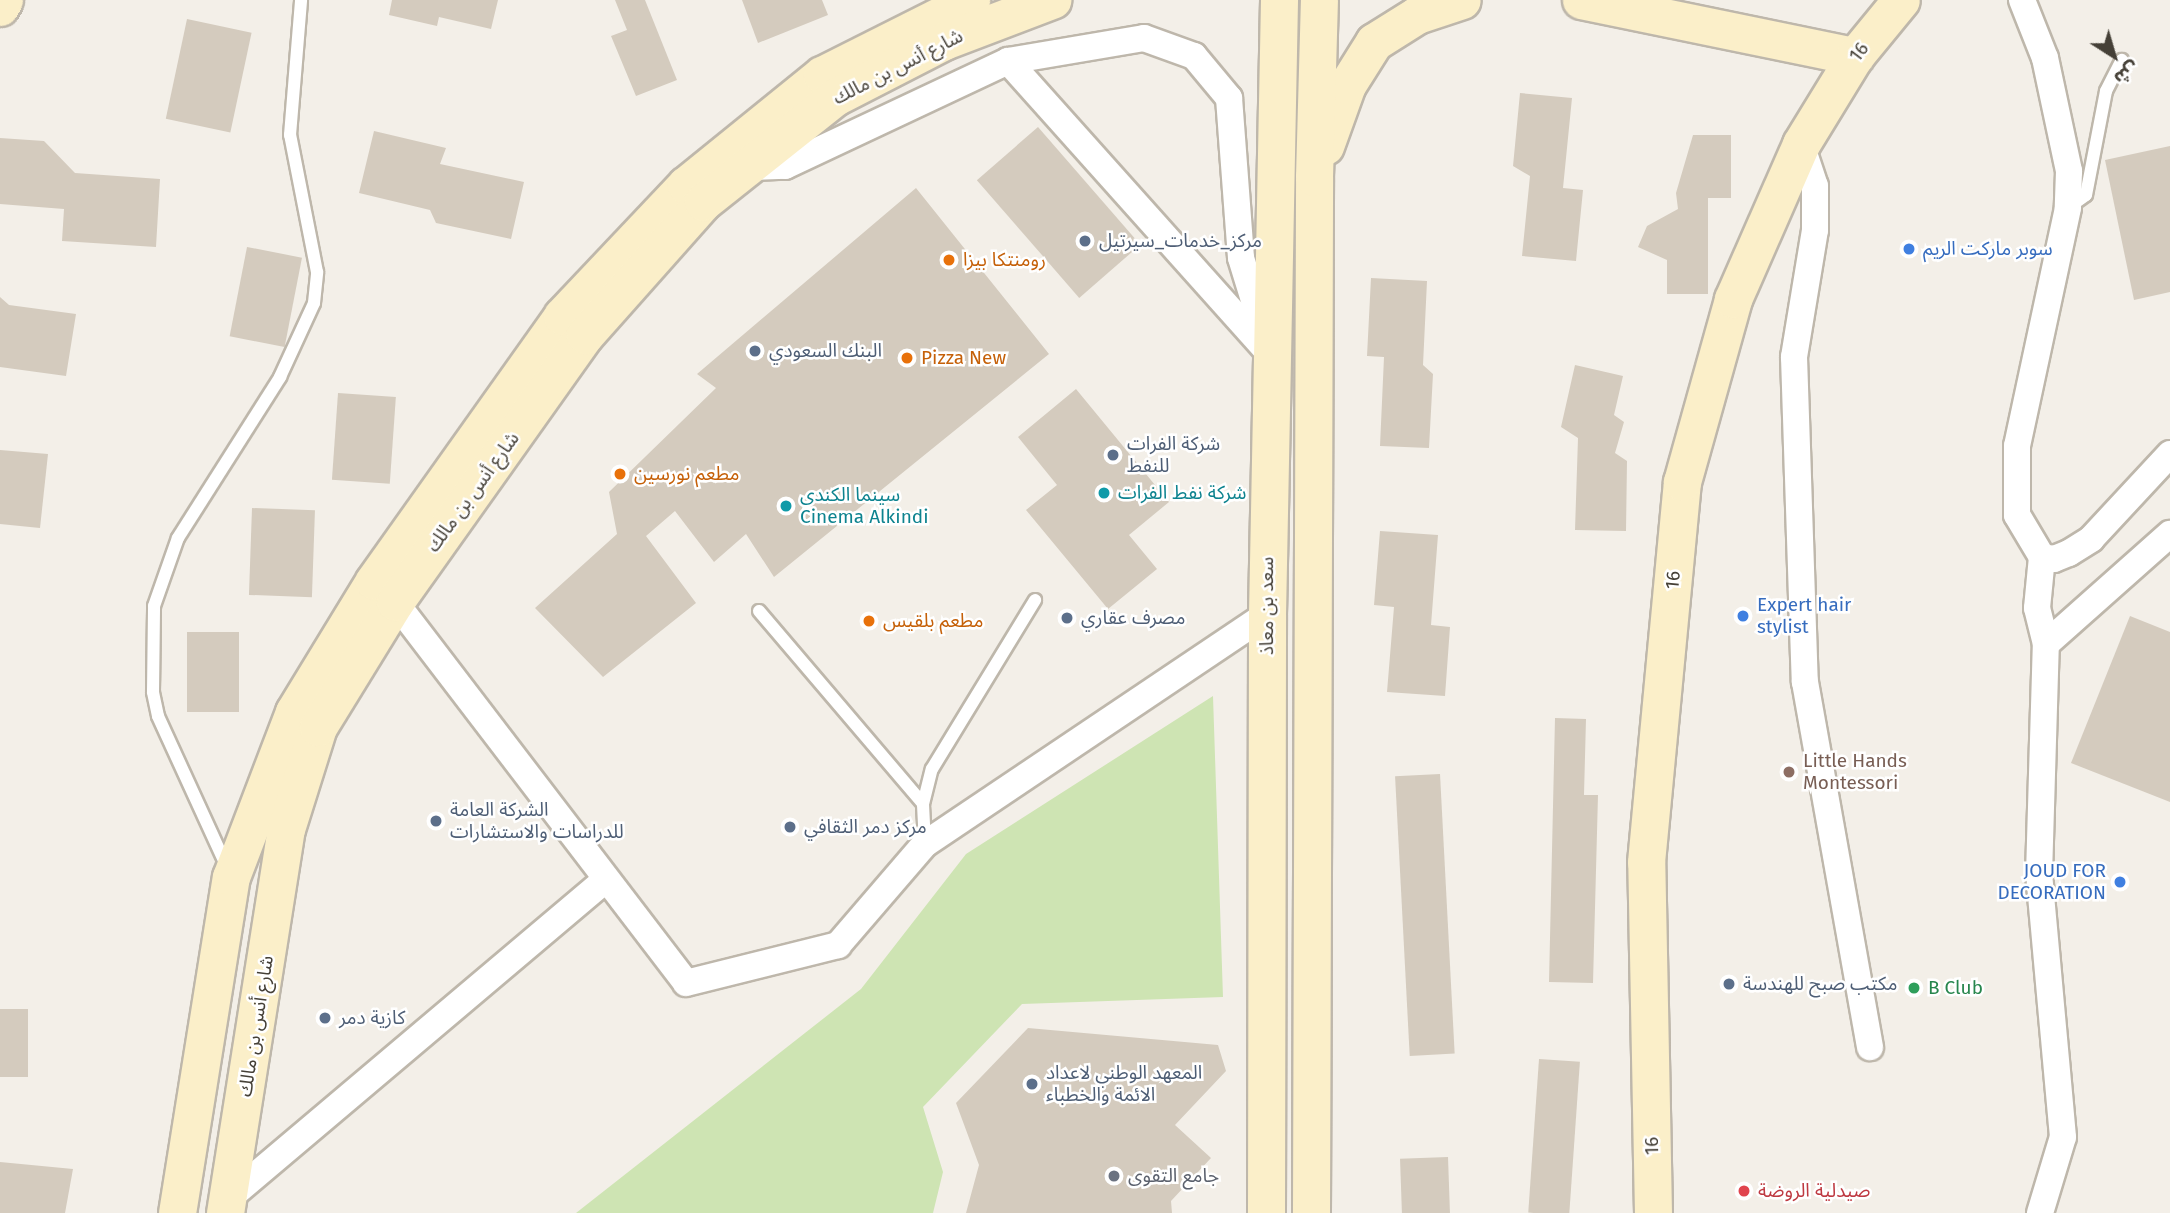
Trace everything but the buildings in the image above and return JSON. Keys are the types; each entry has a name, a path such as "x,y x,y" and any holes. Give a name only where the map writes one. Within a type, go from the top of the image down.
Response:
{"main road":[{"path":"0,7 4,0"},
{"name":"شارع أنس بن مالك","path":"177,1213 231,877 294,712 374,581 562,316 686,185 822,75 971,0"},
{"name":"شارع أنس بن مالك","path":"228,1205 286,829 318,727 395,602 585,335 703,202 751,167 835,97 944,41 1052,0"},
{"name":"سعد بن معاذ","path":"1266,1213 1267,614 1279,0"},
{"path":"1311,1213 1314,177 1318,0"},
{"path":"1314,177 1347,85 1374,42 1405,21 1462,0"},
{"path":"1581,0 1855,56"},
{"name":"16","path":"1653,1213 1646,862 1682,482 1733,299 1801,144 1855,56 1902,0"}],"street":[{"path":"2022,0 2045,58 2069,171 2068,208 2017,446 2017,515 2042,557 2037,608 2046,644 2039,875 2063,1138 2039,1213"},
{"path":"751,167 785,166 1008,61 1144,38 1194,57 1229,98 1241,258 1270,354"},
{"path":"1008,61 1270,354"},
{"path":"1801,144 1815,186 1815,230 1801,293 1794,357 1805,682 1870,1046"},
{"path":"2042,557 2054,559 2091,539 2170,454"},
{"path":"2046,644 2170,534"},
{"path":"395,602 685,983 838,945 925,844 1267,614"},
{"path":"228,1205 605,880"}],"lane":[{"path":"231,877 158,716 153,692 154,606 178,538 280,377 314,303 317,272 290,135 301,0"},
{"path":"2068,208 2086,195 2106,91 2122,61"},
{"path":"925,844 923,804 932,769 1035,600"},
{"path":"758,611 923,804"}],"green space":[{"path":"1213,696 1223,997 1022,1004 923,1107 943,1172 933,1213 576,1213 861,989 966,854"}],"place":[{"name":"مركز_خدمات_سيرتيل","path":"1085,241"},
{"name":"سوبر ماركت الريم","path":"1909,249"},
{"name":"رومنتكا بيزا","path":"949,260"},
{"name":"البنك السعودي","path":"755,351"},
{"name":"Pizza New","path":"907,358"},
{"name":"شركة الفرات للنفط","path":"1113,455"},
{"name":"مطعم نورسين","path":"620,474"},
{"name":"شركة نفط الفرات","path":"1104,493"},
{"name":"سينما الكندي Cinema Alkindi","path":"786,506"},
{"name":"Expert hair stylist","path":"1743,616"},
{"name":"مصرف عقاري","path":"1067,618"},
{"name":"مطعم بلقيس","path":"869,621"},
{"name":"Little Hands Montessori","path":"1789,772"},
{"name":"الشركة العامة للدراسات والاستشارات","path":"436,821"},
{"name":"مركز دمر الثقافي","path":"790,827"},
{"name":"JOUD FOR DECORATION","path":"2120,882"},
{"name":"مكتب صبح للهندسة","path":"1729,984"},
{"name":"B Club","path":"1914,988"},
{"name":"كازية دمر","path":"325,1018"},
{"name":"المعهد الوطني لاعداد الائمة والخطباء","path":"1032,1084"},
{"name":"جامع التقوى","path":"1114,1176"},
{"name":"صيدلية الروضة","path":"1744,1191"}]}
